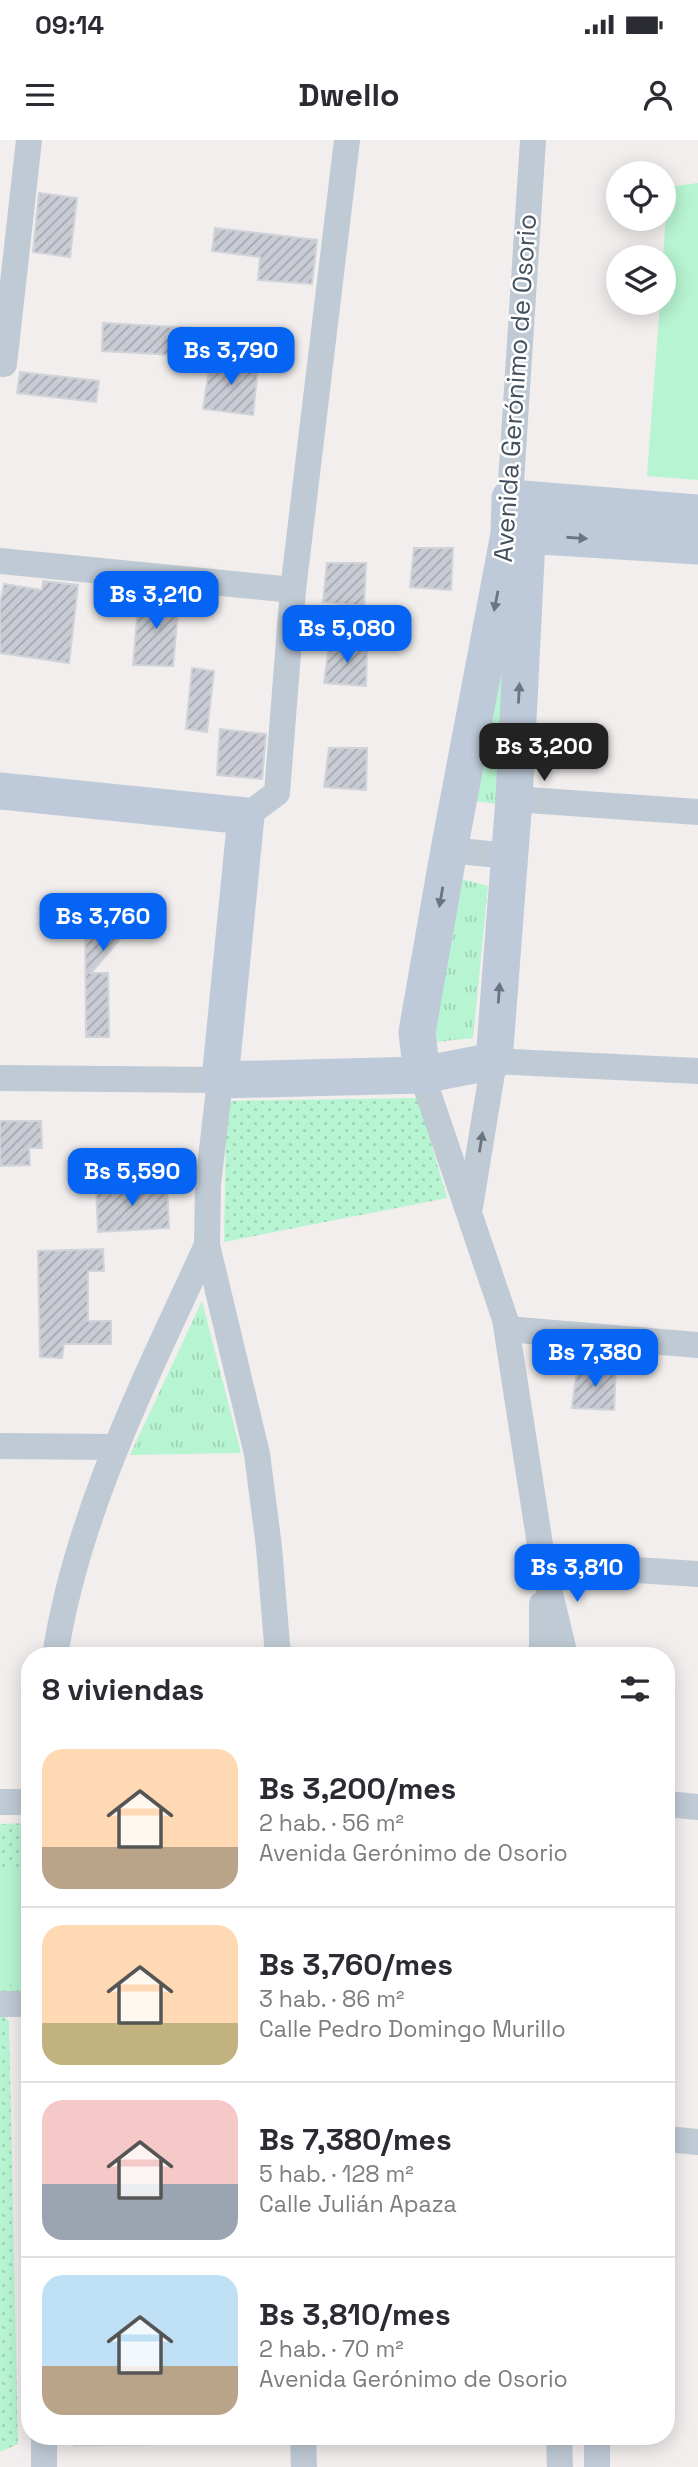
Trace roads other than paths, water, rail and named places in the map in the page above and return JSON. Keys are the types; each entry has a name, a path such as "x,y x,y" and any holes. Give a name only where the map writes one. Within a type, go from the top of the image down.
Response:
{"street":[{"path":"4,364 29,140"},
{"path":"0,790 246,816 277,793 293,590 347,140"},
{"name":"Avenida Gerónimo de Osorio","path":"470,1209 494,1062 514,799 519,517 533,140"},
{"path":"519,517 698,513"},
{"path":"519,517 698,546"},
{"name":"Avenida Gerónimo de Osorio","path":"519,517 449,850 417,1032 422,1075 470,1209 507,1329 542,1564 563,1647"},
{"path":"0,561 293,590"},
{"path":"514,799 698,812"},
{"path":"246,816 208,1185 207,1245 257,1454 269,1547 277,1647"},
{"path":"449,850 509,856"},
{"path":"0,1078 220,1080 422,1075 494,1062 698,1071"},
{"path":"56,1647 62,1607 114,1447 207,1245"},
{"path":"507,1329 698,1345"},
{"path":"0,1446 114,1447"},
{"path":"542,1564 698,1574"},
{"name":"Avenida Gerónimo de Osorio","path":"542,1564 542,1647"},
{"path":"0,1802 21,1802"},
{"path":"675,1805 698,1807"},
{"path":"0,2004 21,2004"},
{"path":"675,2140 698,2142"},
{"path":"44,2445 44,2467"},
{"path":"303,2445 304,2467"},
{"path":"559,2445 560,2467"},
{"path":"597,2445 597,2467"}]}
